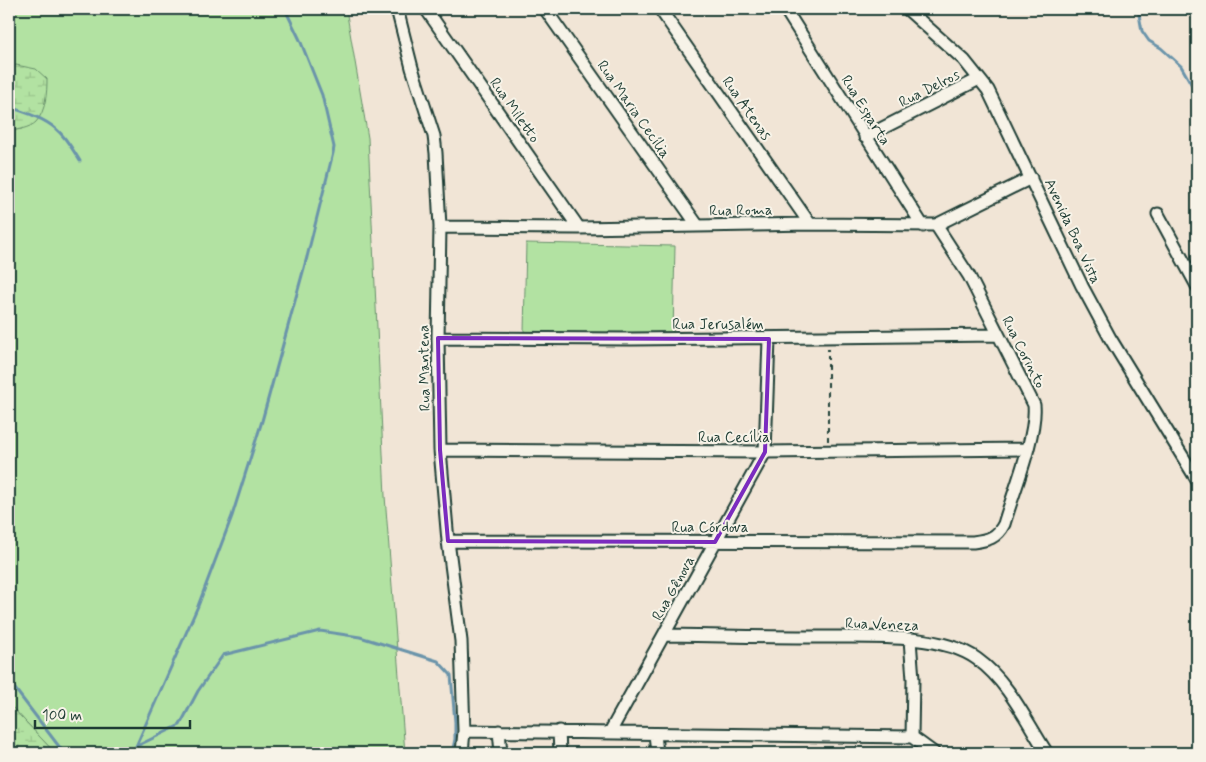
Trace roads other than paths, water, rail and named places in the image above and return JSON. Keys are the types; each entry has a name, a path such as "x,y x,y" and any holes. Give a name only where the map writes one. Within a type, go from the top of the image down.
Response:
{"street":[{"name":"Rua Mantena","path":"397,9 412,68 434,136 436,152 440,226 438,338 440,450 448,541 461,641 464,731 462,753"},
{"name":"Rua Miletto","path":"426,9 579,228"},
{"name":"Rua Maria Cecília","path":"545,9 698,226"},
{"name":"Rua Atenas","path":"660,9 810,224"},
{"name":"Rua Esparta","path":"785,9 923,226"},
{"name":"Avenida Boa Vista","path":"907,9 956,51 988,90 1082,286 1110,338 1197,480"},
{"name":"Rua Delros","path":"865,137 979,79"},
{"name":"Rua Roma","path":"440,226 579,228 810,224 936,225 1031,178"},
{"path":"1158,214 1197,286"},
{"name":"Rua Corinto","path":"936,225 969,276 1034,405 1033,427 1002,528 993,537 973,542"},
{"name":"Rua Jerusalém","path":"438,338 769,339 998,335"},
{"name":"Rua Gênova","path":"610,732 765,452 769,339"},
{"name":"Rua Cecília","path":"440,450 765,452 1027,449"},
{"name":"Rua Córdova","path":"448,541 973,542"},
{"name":"Rua Veneza","path":"664,635 910,640 947,645 976,658 988,668 1011,694 1047,753"},
{"path":"910,640 913,679 912,737"},
{"path":"464,731 912,737 934,753"},
{"path":"499,731 501,753"},
{"path":"559,731 560,753"},
{"path":"655,734 656,753"}],"waterway":[{"path":"133,753 198,606 232,516 262,421 307,257 333,153 334,147 322,95 300,40 285,9"},
{"path":"1138,9 1142,31 1149,41 1161,48 1181,66 1197,94"},
{"path":"9,107 34,116 51,125 60,132 80,161"},
{"path":"137,746 180,725 198,691 223,655 320,631 360,637 438,661 451,675 455,722 455,739 452,753"},
{"path":"9,681 64,753"}]}
